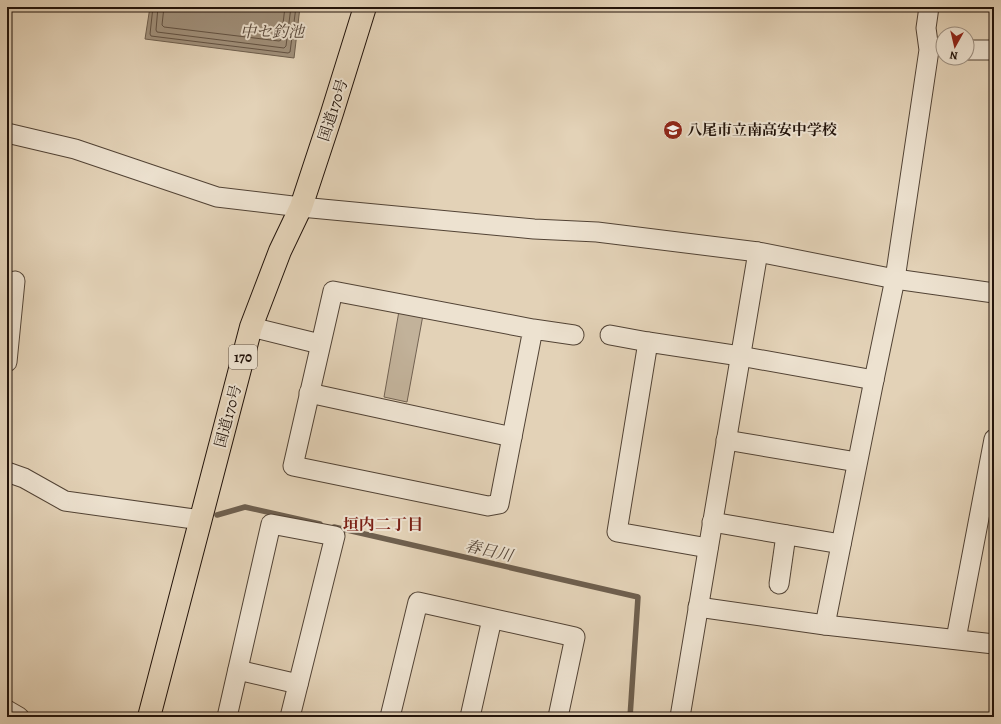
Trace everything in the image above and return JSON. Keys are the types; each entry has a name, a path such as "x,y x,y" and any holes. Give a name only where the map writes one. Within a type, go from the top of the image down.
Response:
{"highway":[{"name":"国道170号","path":"149,717 251,327 280,251 300,207 332,113 365,7"}],"street":[{"path":"929,7 926,28 935,48"},
{"path":"975,50 994,50"},
{"path":"825,625 895,279 935,56"},
{"path":"7,133 76,149 217,197 300,207 534,229 597,232 758,252 895,279 994,304"},
{"path":"680,717 758,252"},
{"path":"895,279 994,293"},
{"path":"7,362 15,281"},
{"path":"534,329 499,504 488,506 293,466 333,291 534,329 574,335"},
{"path":"251,327 320,344"},
{"path":"610,334 648,342 740,356 874,380"},
{"path":"648,342 617,532 708,548"},
{"path":"309,393 512,437"},
{"path":"956,639 994,439"},
{"path":"726,440 857,462"},
{"path":"7,472 24,478 65,501 201,520"},
{"path":"712,522 841,544"},
{"path":"227,717 271,524 335,536 290,717"},
{"path":"779,584 786,535"},
{"path":"390,717 418,602 575,637 562,716"},
{"path":"698,607 825,625 994,644"},
{"path":"470,717 492,619"},
{"path":"238,670 298,684"},
{"path":"7,710 19,717"}],"shaded area":[{"path":"399,311 423,315 407,402 384,397"}],"water":[{"name":"中セ釣池","path":"150,7 167,9 167,7 300,7 294,58 145,39"}],"waterway":[{"name":"春日川","path":"217,515 245,507 320,524"},
{"name":"春日川","path":"334,527 638,597 630,717"}],"place":[{"name":"八尾市立南高安中学校","path":"673,130"}],"district":[{"name":"垣内二丁目","path":"383,524"}]}
